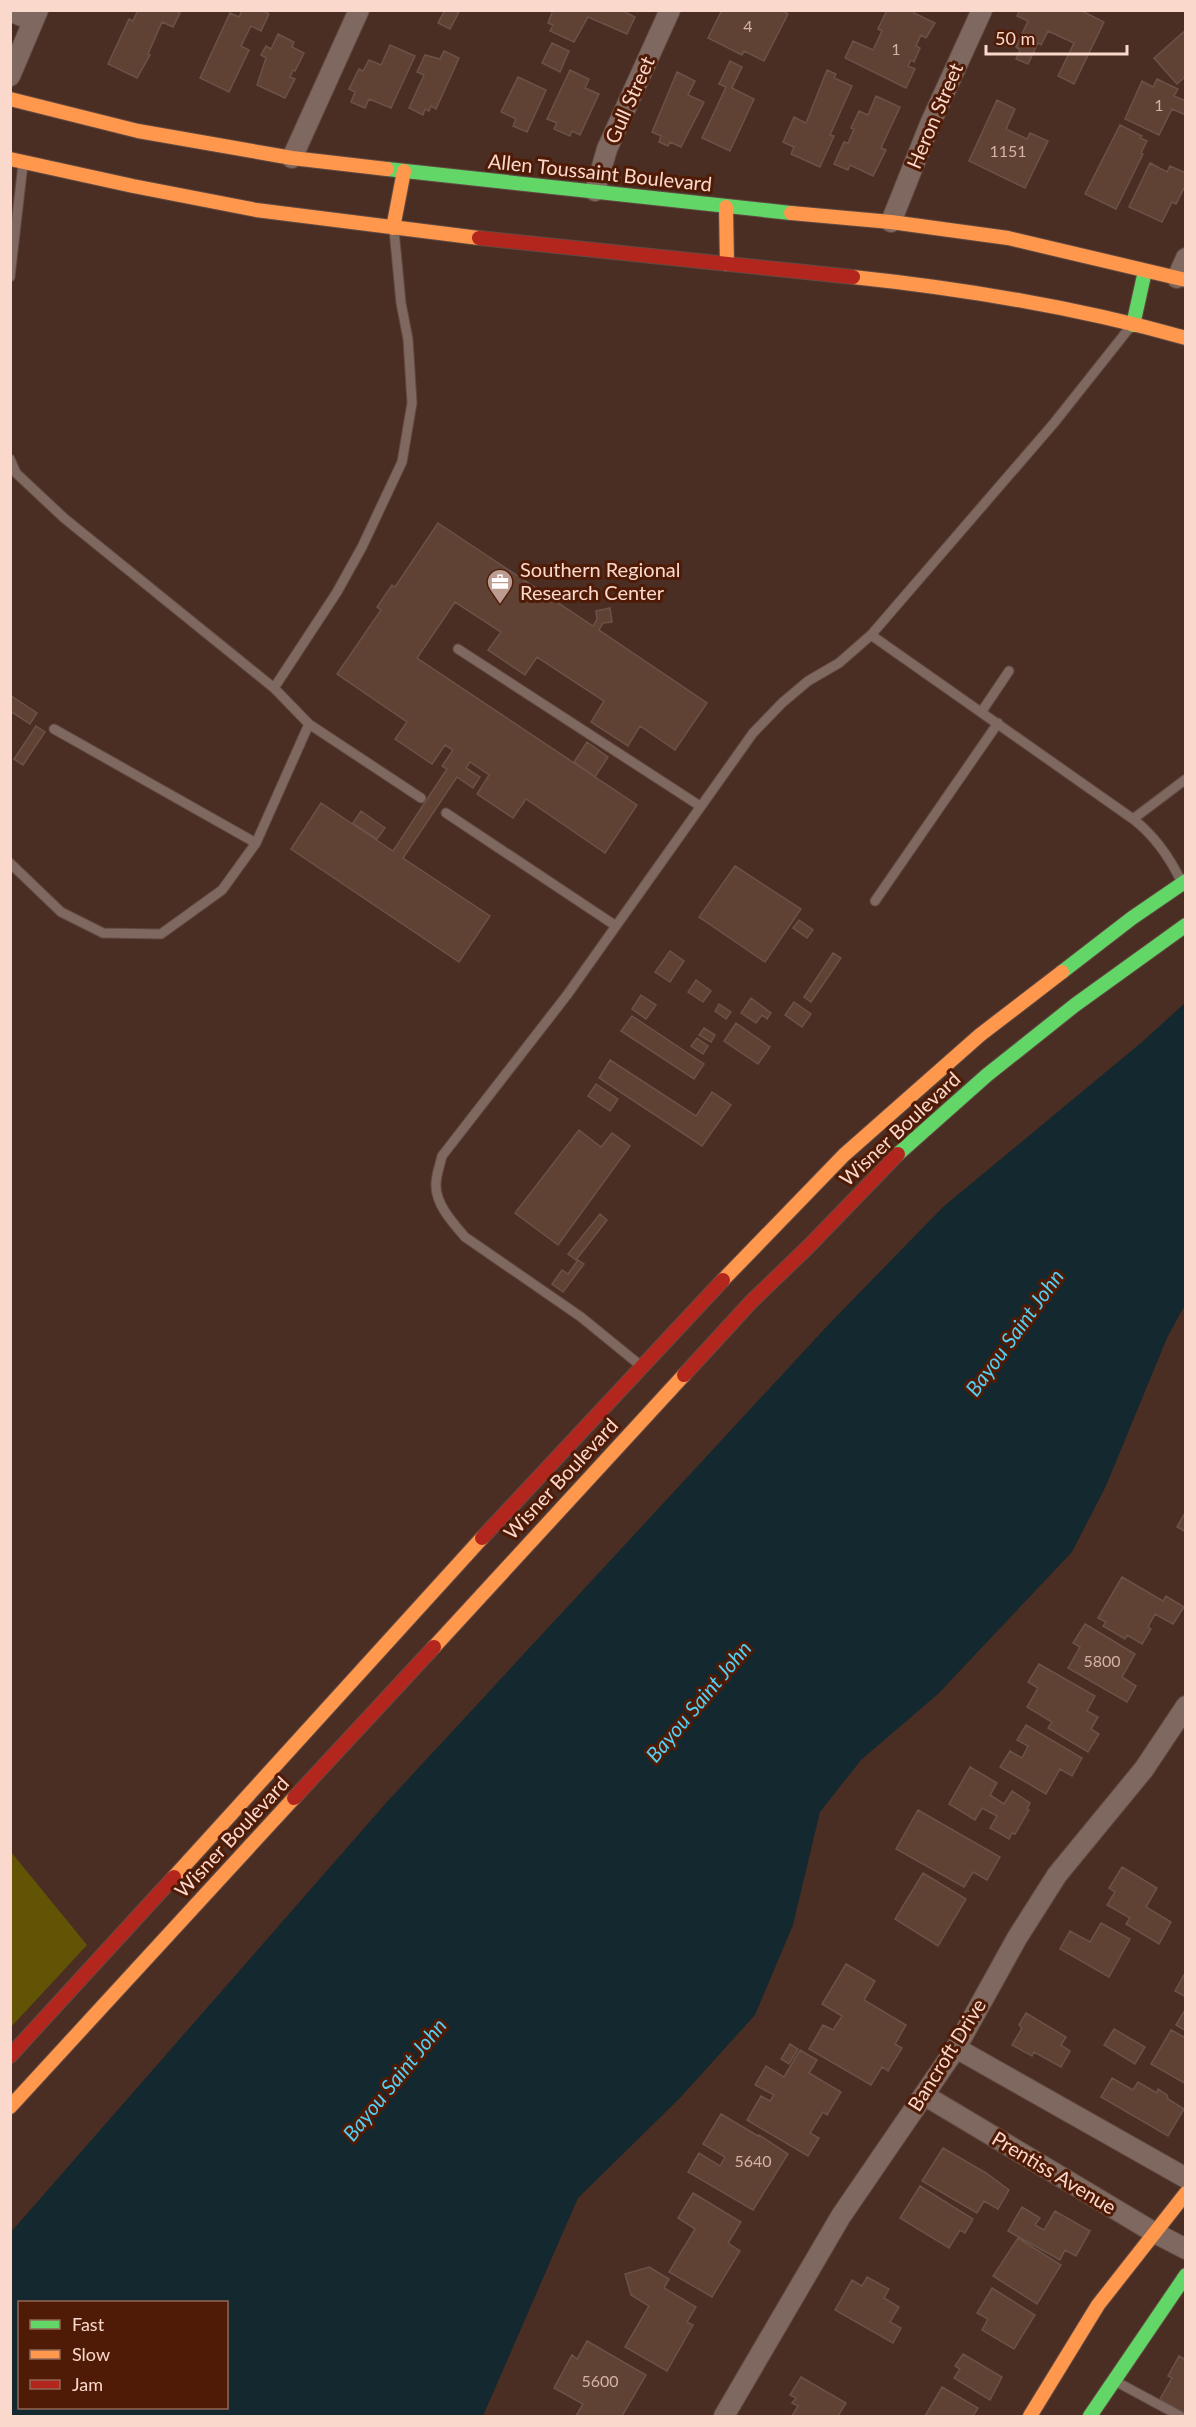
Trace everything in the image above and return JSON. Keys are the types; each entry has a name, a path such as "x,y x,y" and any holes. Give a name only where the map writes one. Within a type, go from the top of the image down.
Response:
{"street":[{"path":"292,158 359,10"},
{"name":"Gull Street","path":"595,191 607,149 670,10"},
{"name":"Heron Street","path":"891,222 930,124 982,10"},
{"path":"10,11 35,16 10,76"},
{"name":"Allen Toussaint Boulevard","path":"10,99 138,131 292,158 726,207 891,222 1008,238 1181,279"},
{"path":"17,160 124,185 257,210 393,228 955,287 1058,305 1185,338"},
{"path":"393,228 404,171"},
{"path":"726,207 727,264"},
{"path":"1181,279 1185,258"},
{"path":"1133,324 1145,271"},
{"name":"Wisner Boulevard","path":"10,2056 526,1490 844,1155 980,1035 1132,918 1184,884"},
{"name":"Wisner Boulevard","path":"10,2107 751,1302 809,1246 885,1165 987,1075 1084,998 1185,926"},
{"name":"Bancroft Drive","path":"724,2416 841,2216 956,2048 1017,1938 1057,1875 1144,1769 1185,1706"},
{"path":"956,2048 1185,2178"},
{"name":"Prentiss Avenue","path":"924,2095 1185,2250"},
{"path":"1030,2416 1098,2305 1185,2193"},
{"path":"1090,2416 1185,2275"}],"lane":[{"path":"10,277 17,160"},
{"path":"274,688 337,592 362,547 402,462 412,403 408,339 401,303 393,228"},
{"path":"642,1366 581,1317 465,1237 439,1200 436,1184 442,1156 567,995 753,734 782,703 808,681 838,663 871,635 1054,423 1133,324"},
{"path":"10,459 16,473 64,518 274,688 309,724 421,798"},
{"path":"871,635 1133,819 1155,839 1184,884"},
{"path":"458,649 700,806"},
{"path":"982,711 1009,671"},
{"path":"875,901 998,723"},
{"path":"10,863 61,912 103,933 161,933 222,890 256,843 309,724"},
{"path":"54,729 256,843"},
{"path":"1133,819 1185,779"},
{"path":"446,813 616,926"},
{"path":"1113,2380 1180,2416"}],"shaded area":[{"path":"11,1852 87,1945 10,2027"}],"water":[{"name":"Bayou Saint John","path":"1185,1003 1185,1305 1167,1338 1106,1486 1072,1552 938,1694 861,1760 820,1812 793,1925 755,2015 680,2098 578,2198 483,2416 11,2416 11,2232 386,1803 829,1324 943,1207 1142,1042"}],"building":[{"path":"138,10 174,10 180,13 173,27 162,22 148,54 150,55 137,78 108,64 129,19 133,21"},
{"path":"242,10 262,10 269,14 261,31 251,26 241,46 249,50 229,92 200,78 230,13 239,17"},
{"path":"445,10 459,12 450,29 438,23"},
{"path":"553,10 621,10 635,17 627,34 588,17 574,42 550,31 553,25 548,23"},
{"path":"722,10 781,10 788,14 764,61 744,51 742,55 708,38"},
{"path":"887,10 915,10 914,13 935,23 926,38 921,35 916,46 920,48 914,62 911,60 908,66 915,69 906,88 845,58 853,41 873,50 882,31 878,29"},
{"path":"1020,10 1080,10 1104,22 1074,84 1058,76 1074,43 1048,31 1041,45 1038,43 1028,64 1016,59 1020,50 1016,47 1028,21 1017,16"},
{"path":"1186,30 1186,76 1177,84 1154,58"},
{"path":"278,34 294,42 292,47 304,53 290,77 295,79 285,98 257,85 266,58 261,55 266,46 271,49"},
{"path":"552,43 569,51 560,72 542,63"},
{"path":"390,45 415,56 391,108 369,99 365,108 351,102 355,92 349,89 359,69 363,71 369,60 381,65"},
{"path":"444,51 459,58 436,109 431,106 429,111 425,109 423,115 409,108 424,75 417,72 425,55 440,59"},
{"path":"730,61 742,67 732,88 754,99 730,151 702,138 726,87 719,84"},
{"path":"570,70 589,79 585,88 599,94 580,135 572,131 570,136 554,129 557,123 547,119"},
{"path":"827,70 836,74 834,78 852,86 830,135 834,136 820,167 791,154 794,147 783,142 794,117 806,123"},
{"path":"677,72 695,81 688,95 704,102 681,147 670,142 668,146 659,142 661,136 652,132"},
{"path":"518,77 546,90 527,132 513,126 516,119 501,112"},
{"path":"1157,79 1178,89 1174,96 1186,101 1186,115 1172,109 1159,135 1125,119 1142,81 1153,87"},
{"path":"876,96 900,107 881,148 886,150 873,176 850,165 848,170 834,164 844,142 848,143 854,129 851,128 859,111 868,115"},
{"path":"997,100 1015,109 1006,129 1027,139 1030,133 1048,141 1025,188 969,161"},
{"path":"1120,125 1147,141 1116,209 1085,194"},
{"path":"1150,163 1167,172 1170,166 1186,173 1186,184 1176,204 1172,202 1162,222 1129,207"},
{"path":"438,523 593,626 597,619 596,611 610,608 612,622 603,623 599,630 707,703 675,750 640,726 628,746 591,722 604,701 537,657 525,675 488,650 501,632 455,602 417,658 637,805 605,853 526,799 513,818 477,794 489,775 470,762 466,768 480,777 473,788 457,777 403,858 490,916 459,962 291,849 321,803 393,851 447,769 442,766 453,750 445,745 432,764 395,739 407,722 337,674 381,610 377,607 392,585 395,587"},
{"path":"10,695 37,713 30,724 10,711"},
{"path":"36,726 45,732 23,765 14,759"},
{"path":"587,742 608,757 595,777 574,762"},
{"path":"361,811 385,828 377,839 353,823"},
{"path":"735,866 801,909 765,962 699,917"},
{"path":"799,920 813,930 807,938 793,928"},
{"path":"670,951 684,961 670,982 655,972"},
{"path":"833,953 841,958 811,1002 804,997"},
{"path":"696,980 711,991 703,1002 688,992"},
{"path":"641,995 656,1005 646,1019 632,1009"},
{"path":"751,998 771,1013 767,1019 762,1015 756,1023 741,1013"},
{"path":"794,1002 811,1014 802,1027 785,1015"},
{"path":"719,1004 731,1012 726,1019 715,1011"},
{"path":"632,1016 704,1064 694,1079 621,1031"},
{"path":"736,1023 770,1047 758,1064 724,1041"},
{"path":"704,1028 715,1035 711,1042 699,1035"},
{"path":"697,1038 708,1046 703,1054 691,1046"},
{"path":"610,1060 696,1116 712,1092 731,1105 702,1146 599,1078"},
{"path":"596,1084 618,1099 610,1111 588,1096"},
{"path":"579,1130 601,1147 612,1133 630,1146 558,1245 515,1213"},
{"path":"600,1214 607,1220 576,1260 568,1254"},
{"path":"578,1260 584,1264 563,1292 552,1284 562,1270 568,1274"},
{"path":"1186,1511 1186,1532 1177,1527"},
{"path":"1122,1577 1163,1601 1166,1596 1184,1607 1173,1624 1155,1614 1148,1627 1151,1629 1142,1644 1127,1635 1125,1639 1103,1626 1106,1622 1098,1618"},
{"path":"1085,1624 1135,1654 1122,1677 1136,1686 1127,1702 1068,1668 1080,1647 1073,1643"},
{"path":"1039,1664 1095,1696 1087,1711 1098,1717 1091,1729 1099,1734 1088,1752 1048,1728 1052,1722 1027,1707 1038,1688 1028,1682"},
{"path":"1026,1725 1082,1758 1072,1776 1060,1769 1046,1794 1000,1767 1010,1751 1022,1758 1028,1746 1017,1740"},
{"path":"970,1767 997,1783 990,1795 1004,1804 1012,1791 1030,1803 1027,1809 1029,1810 1015,1834 1012,1833 1009,1839 990,1828 997,1816 982,1808 975,1820 949,1804"},
{"path":"918,1810 1000,1857 987,1880 973,1872 964,1887 896,1849"},
{"path":"1122,1867 1157,1888 1146,1907 1171,1922 1159,1944 1126,1924 1130,1918 1107,1905 1115,1892 1109,1888"},
{"path":"923,1873 966,1899 938,1946 895,1919"},
{"path":"1101,1923 1130,1939 1109,1977 1060,1949 1070,1931 1090,1942"},
{"path":"846,1964 875,1981 864,2000 906,2025 895,2044 902,2048 888,2071 882,2067 871,2085 809,2049 823,2025 833,2030 842,2016 822,2004"},
{"path":"1186,1975 1186,1997 1175,1991"},
{"path":"1186,2011 1186,2031 1176,2025"},
{"path":"1026,2013 1066,2037 1061,2045 1070,2051 1061,2067 1034,2052 1032,2056 1012,2045 1022,2028 1019,2025"},
{"path":"1114,2029 1145,2047 1135,2064 1104,2045"},
{"path":"1171,2030 1186,2038 1186,2084 1151,2064"},
{"path":"790,2044 798,2049 789,2064 781,2059"},
{"path":"800,2050 817,2060 809,2073 841,2092 827,2115 823,2112 810,2133 819,2138 808,2156 747,2120 761,2096 770,2101 774,2095 755,2085 766,2066 784,2077"},
{"path":"1112,2078 1133,2090 1138,2082 1157,2093 1158,2089 1167,2095 1168,2099 1184,2109 1168,2136 1101,2097"},
{"path":"721,2114 788,2154 753,2210 688,2172 699,2153 720,2166 725,2157 703,2144"},
{"path":"943,2148 986,2173 1009,2190 998,2209 984,2201 977,2213 922,2181"},
{"path":"920,2186 973,2219 965,2233 960,2230 949,2248 900,2218"},
{"path":"693,2193 741,2222 728,2243 740,2251 712,2297 669,2272 695,2229 678,2218"},
{"path":"1022,2207 1040,2218 1035,2225 1044,2230 1055,2211 1090,2231 1076,2256 1065,2250 1060,2260 1008,2231"},
{"path":"1018,2238 1061,2265 1037,2304 993,2276"},
{"path":"649,2267 669,2279 664,2288 696,2307 687,2322 693,2325 667,2371 625,2347 649,2306 631,2295 625,2274"},
{"path":"867,2277 889,2289 884,2298 899,2307 890,2322 901,2328 893,2343 835,2310 852,2280 862,2286"},
{"path":"992,2288 1035,2315 1014,2349 982,2330 988,2319 977,2313"},
{"path":"587,2341 646,2375 622,2416 576,2416 583,2404 554,2388 572,2355 577,2359"},
{"path":"963,2354 1002,2377 990,2400 954,2378 960,2369 955,2366"},
{"path":"1179,2356 1186,2360 1186,2414 1160,2399 1172,2378 1168,2376"},
{"path":"801,2377 846,2403 838,2416 792,2416 798,2406 792,2403 796,2398 790,2395"},
{"path":"942,2387 978,2408 973,2416 925,2416"}],"traffic: fast":[{"path":"387,169 791,213"},
{"path":"1133,325 1145,271"},
{"path":"1062,972 1132,918 1186,881"},
{"path":"898,1154 987,1075 1075,1005 1186,925"},
{"path":"1090,2416 1186,2275"}],"traffic: slow":[{"path":"10,99 138,131 292,158 387,169"},
{"path":"10,159 256,210 479,238"},
{"path":"393,228 404,171"},
{"path":"726,207 727,264"},
{"path":"791,213 891,222 1008,238 1186,280"},
{"path":"853,277 1021,300 1103,317 1186,338"},
{"path":"723,1280 844,1155 980,1035 1062,972"},
{"path":"434,1647 684,1375"},
{"path":"174,1877 482,1538"},
{"path":"10,2107 294,1798"},
{"path":"1030,2416 1098,2305 1186,2193"}],"traffic: jam":[{"path":"479,238 853,277"},
{"path":"684,1375 751,1302 898,1154"},
{"path":"482,1538 723,1280"},
{"path":"294,1798 434,1647"},
{"path":"10,2056 174,1877"}],"place":[{"name":"Southern Regional Research Center","path":"500,605"}]}
